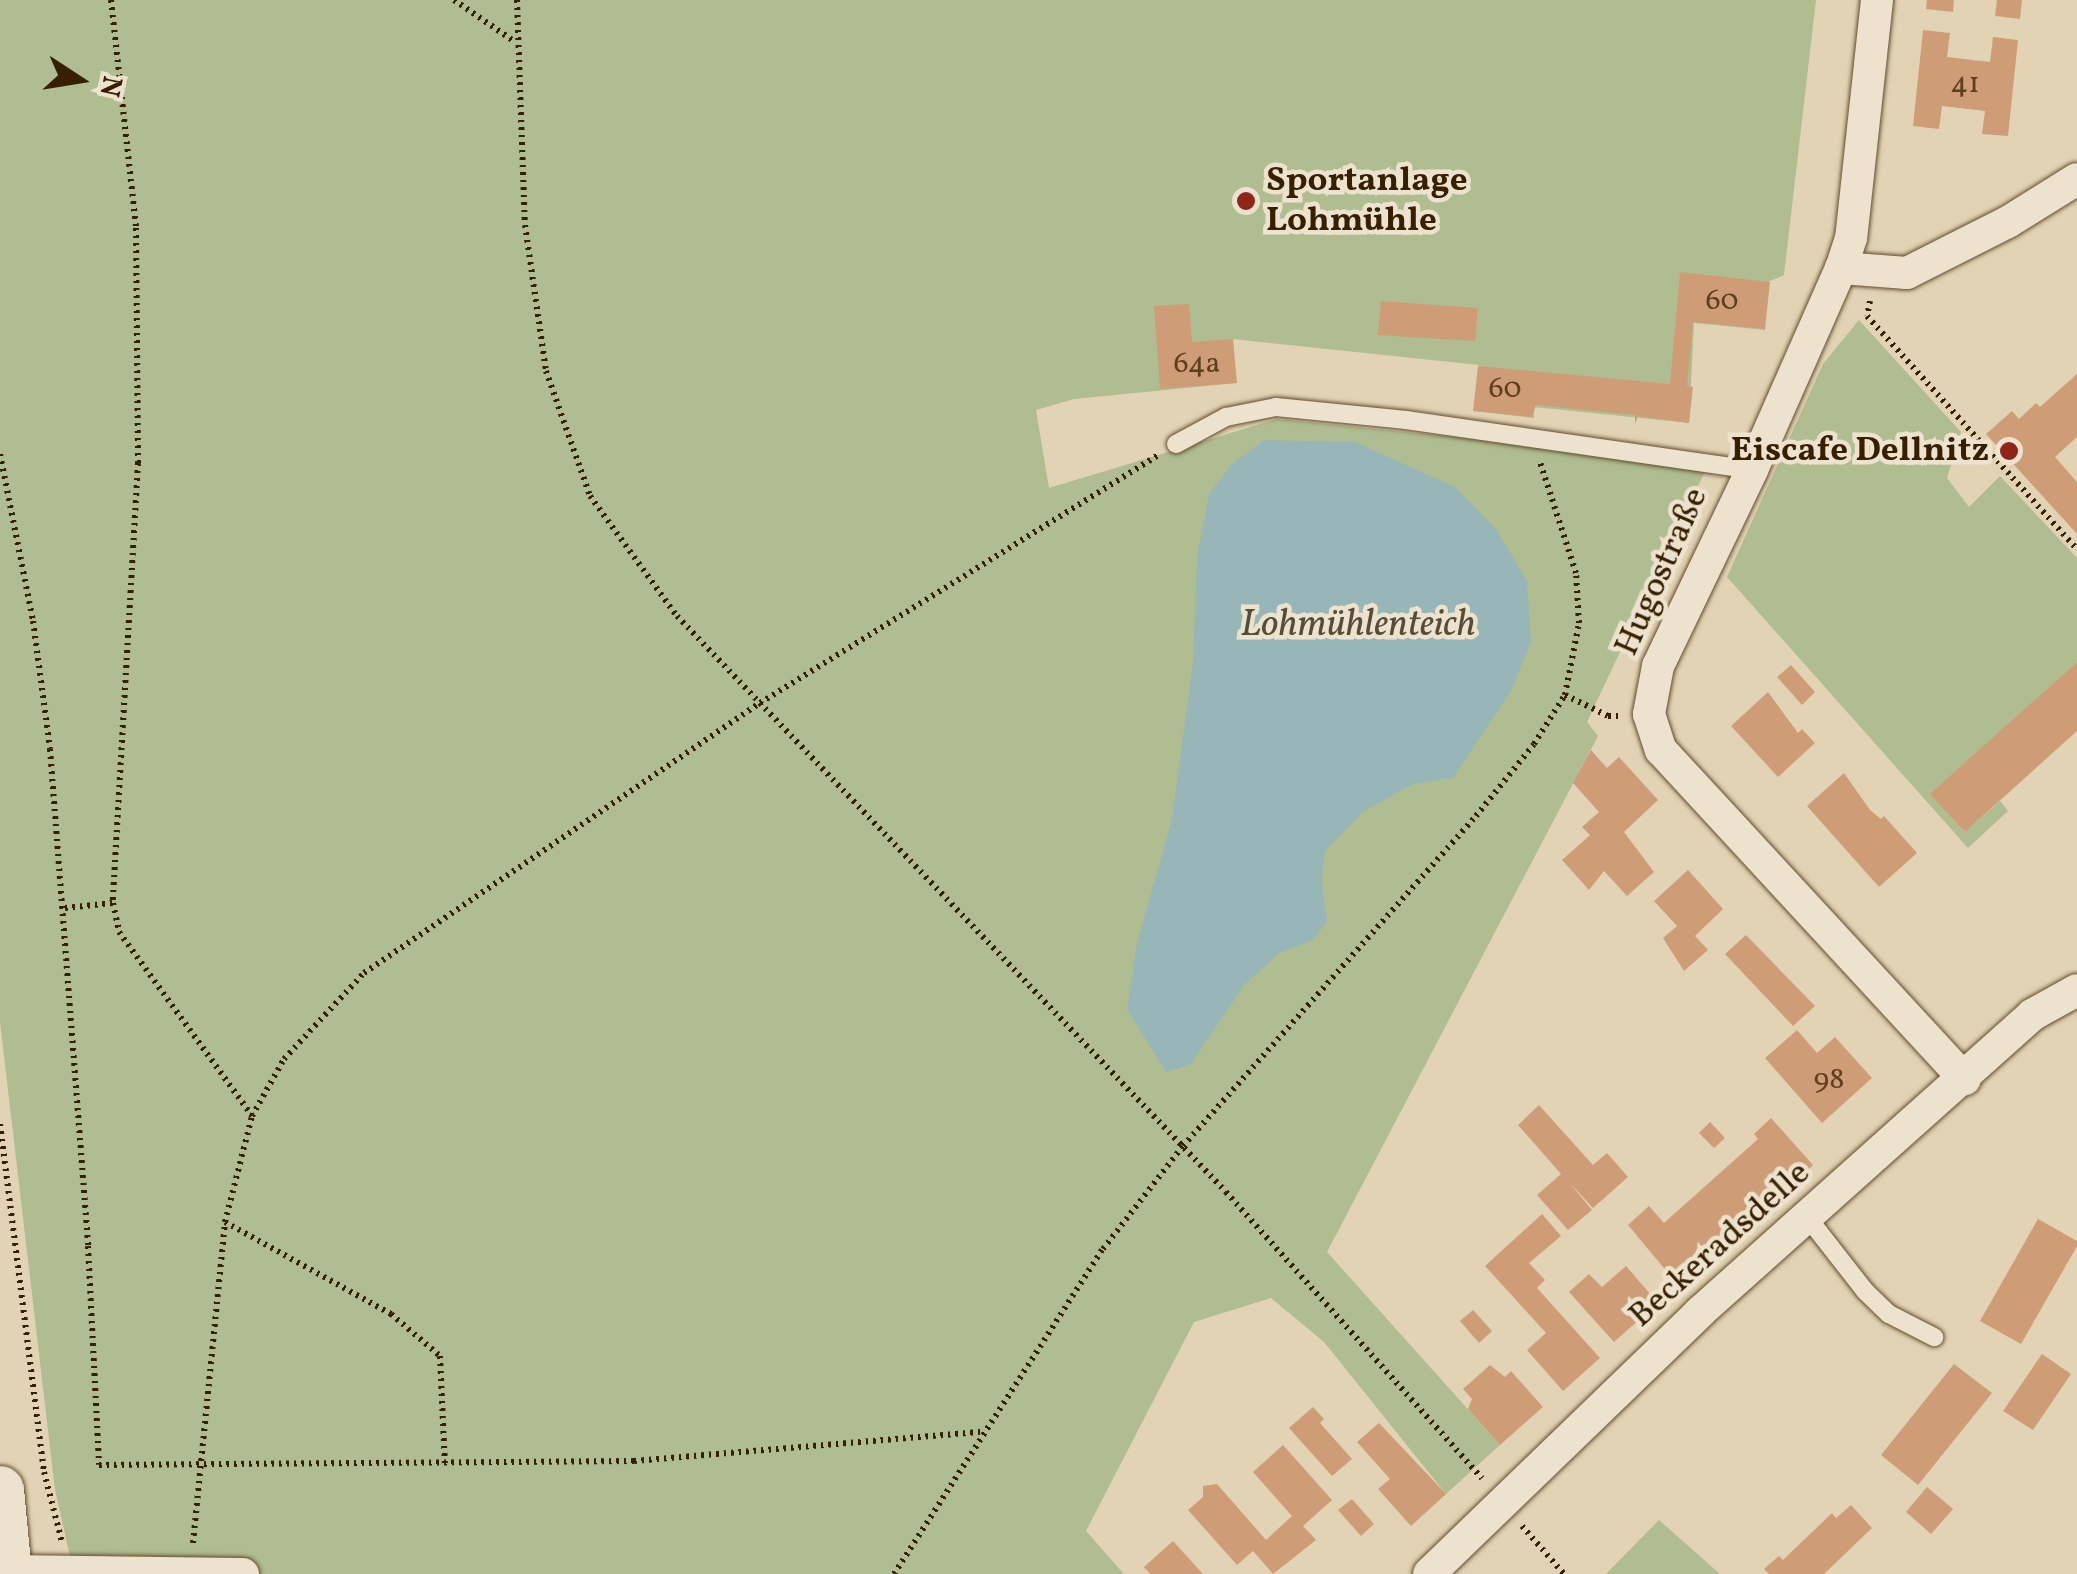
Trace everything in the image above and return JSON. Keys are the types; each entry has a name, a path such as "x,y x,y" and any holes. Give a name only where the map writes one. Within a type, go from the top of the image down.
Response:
{"main road":[{"path":"0,1490 5,1572"}],"street":[{"name":"Hugostraße","path":"1877,0 1851,238 1858,269 1752,470 1658,666 1649,714 1661,750 1966,1079"},
{"path":"1858,269 1907,273 2008,222 2077,179"},
{"name":"Beckeradsdelle","path":"1429,1574 1699,1313 1966,1079 2032,1015 2077,990"},
{"path":"5,1572 243,1574"}],"lane":[{"path":"1176,444 1226,417 1276,407 1406,420 1752,470"},
{"path":"1808,1218 1877,1303 1889,1314 1934,1337"}],"path":[{"path":"111,0 136,228 138,444 114,903 119,932 252,1116"},
{"path":"454,0 516,42"},
{"path":"516,0 524,224 546,371 590,496 676,616 1183,1146 1564,1574"},
{"path":"1858,269 1868,316 2077,549"},
{"path":"894,1574 1103,1249 1183,1146 1476,816 1534,744 1565,695 1579,623 1576,574 1531,440"},
{"path":"191,1571 225,1222 252,1116 284,1059 364,973 760,703 1176,444"},
{"path":"0,454 32,621 65,908 99,1465 634,1461 982,1432"},
{"path":"1565,695 1608,716 1649,714"},
{"path":"65,908 114,903"},
{"path":"0,1124 44,1472 69,1572"},
{"path":"225,1222 391,1314 440,1356 445,1465"}],"green space":[{"path":"0,0 1816,0 1784,275 1768,282 1765,330 1694,323 1689,423 1534,407 1534,418 1475,411 1479,365 1232,339 1236,383 1074,399 1036,410 1049,488 1277,419 1709,463 1587,722 1598,736 1327,1252 1500,1445 1446,1494 1324,1342 1271,1298 1194,1322 1086,1531 1124,1574 74,1574 55,1490 0,1022"},
{"path":"1859,320 1961,432 1947,478 1969,507 2000,476 2077,558 2077,662 1931,794 1965,832 2000,801 2008,811 1968,848 1727,577 1823,364"},
{"path":"1659,1520 1720,1574 1606,1574"}],"water":[{"name":"Lohmühlenteich","path":"1264,440 1355,442 1455,487 1496,529 1527,581 1531,641 1511,691 1453,778 1413,784 1363,812 1325,851 1322,882 1327,922 1313,940 1280,953 1245,984 1190,1065 1166,1072 1127,1009 1137,943 1172,819 1193,662 1197,557 1209,494 1232,464"}],"building":[{"path":"1927,0 1954,0 1953,12 1926,9"},
{"path":"1997,0 2022,0 2020,19 1995,16"},
{"path":"1923,30 1950,33 1947,57 1990,62 1993,37 2018,40 2008,136 1982,134 1985,111 1942,106 1939,129 1913,126"},
{"path":"1680,272 1770,282 1765,329 1693,322 1687,386 1693,387 1689,423 1638,416 1635,424 1635,415 1536,405 1532,417 1473,411 1478,366 1670,384"},
{"path":"1381,301 1478,308 1475,341 1378,335"},
{"path":"1189,304 1192,342 1233,339 1237,383 1160,389 1154,306"},
{"path":"2077,374 2077,437 2055,457 2077,482 2077,534 1986,434 2012,411 2019,419 2036,403 2040,407"},
{"path":"2077,662 2077,731 1965,832 1930,794"},
{"path":"1791,665 1815,692 1802,705 1777,677"},
{"path":"1768,692 1798,733 1802,729 1815,743 1778,777 1731,726"},
{"path":"1591,750 1607,768 1619,757 1658,800 1624,832 1654,872 1627,896 1604,871 1589,890 1562,860 1590,835 1582,827 1599,812 1573,783"},
{"path":"1844,773 1870,810 1881,819 1884,816 1917,853 1879,887 1807,806"},
{"path":"1688,870 1723,909 1695,936 1708,950 1684,971 1663,938 1677,926 1654,901"},
{"path":"1746,935 1815,1006 1793,1026 1725,954"},
{"path":"1797,1030 1817,1053 1835,1037 1872,1078 1822,1123 1765,1058"},
{"path":"1539,1105 1593,1165 1607,1153 1628,1177 1593,1208 1568,1181 1592,1210 1568,1230 1537,1195 1561,1174 1518,1125"},
{"path":"1771,1118 1813,1165 1678,1285 1628,1225 1649,1206 1664,1223 1758,1139 1754,1134"},
{"path":"1710,1122 1725,1138 1714,1148 1699,1133"},
{"path":"1542,1214 1561,1236 1529,1263 1545,1280 1537,1288 1600,1358 1563,1391 1527,1350 1546,1333 1485,1266"},
{"path":"2038,1219 2077,1241 2077,1246 2021,1344 1980,1321"},
{"path":"1626,1266 1658,1303 1614,1342 1569,1292 1589,1274 1602,1287"},
{"path":"1473,1310 1492,1331 1479,1343 1460,1321"},
{"path":"2042,1354 2071,1374 2033,1430 2003,1411"},
{"path":"1954,1364 1992,1393 1918,1485 1881,1455"},
{"path":"1490,1365 1505,1377 1511,1371 1543,1407 1500,1445 1468,1409 1472,1399 1463,1389"},
{"path":"1313,1407 1324,1419 1320,1423 1352,1459 1332,1476 1289,1428"},
{"path":"1379,1423 1446,1494 1411,1526 1378,1489 1390,1479 1357,1442"},
{"path":"1283,1445 1332,1500 1303,1526 1316,1540 1273,1574 1253,1551 1237,1565 1188,1510 1203,1497 1203,1486 1217,1484 1266,1540 1292,1516 1253,1472"},
{"path":"1927,1487 1953,1509 1931,1534 1906,1512"},
{"path":"1352,1499 1374,1524 1361,1536 1338,1510"},
{"path":"1851,1505 1872,1528 1824,1574 1769,1574 1764,1569 1779,1556 1783,1560 1832,1513 1836,1518"},
{"path":"1173,1541 1203,1574 1150,1574 1144,1567"}],"place":[{"name":"Sportanlage Lohmühle","path":"1246,201"},
{"name":"Eiscafe Dellnitz","path":"2009,451"}]}
